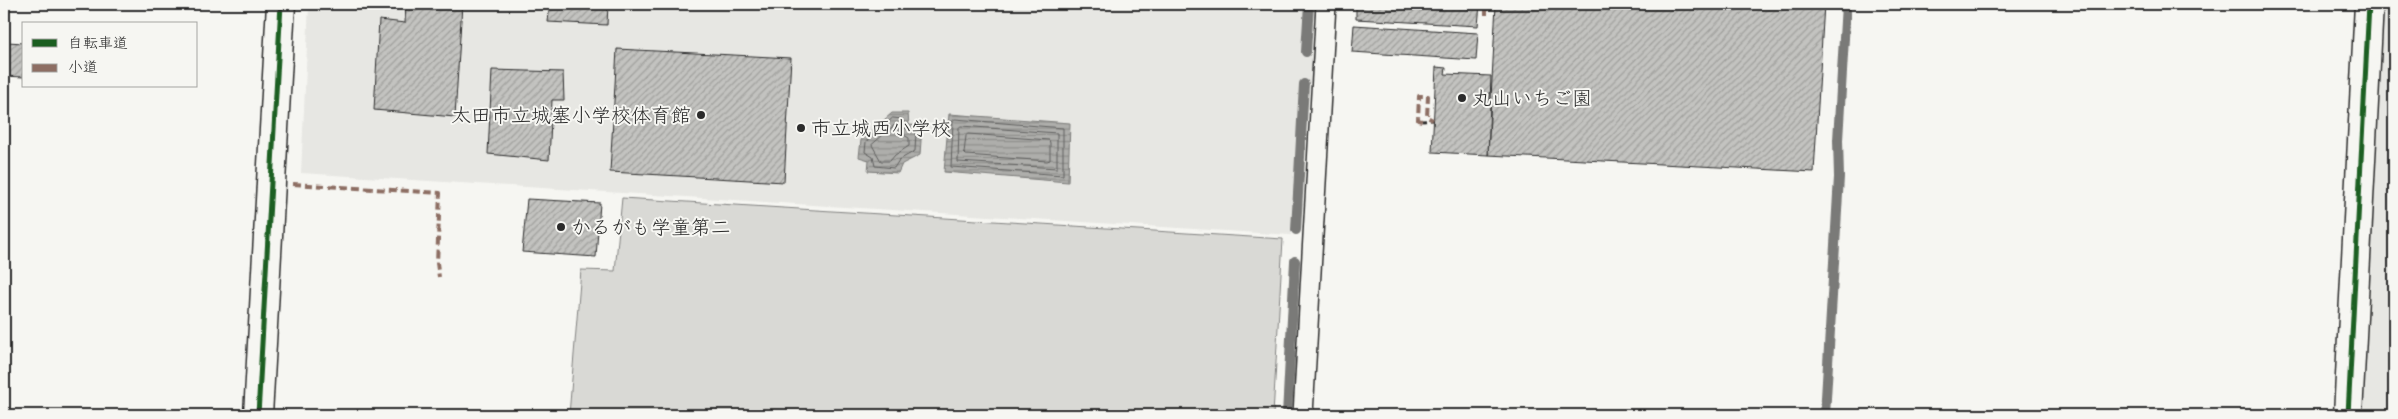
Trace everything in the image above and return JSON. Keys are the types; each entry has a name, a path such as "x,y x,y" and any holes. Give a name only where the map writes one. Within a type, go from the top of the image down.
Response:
{"street":[{"path":"258,415 281,4"},
{"path":"2348,415 2369,4"}],"lane":[{"path":"1303,415 1326,4"}],"path":[{"path":"1422,120 1433,120"}],"shaded area":[{"name":"市立城西小学校","path":"309,4 1305,4 1302,54 1313,54 1312,83 1301,83 1291,235 301,173"},
{"path":"2382,4 2394,4 2394,415 2358,415"},
{"path":"622,198 1283,239 1273,415 569,415 581,270 615,271"}],"water":[{"path":"892,113 908,113 909,125 922,126 920,155 902,164 898,173 868,171 869,160 859,157 861,140"},
{"path":"949,114 1070,123 1068,182 944,172"}],"building":[{"path":"406,4 462,4 455,117 374,110 379,20 405,23"},
{"path":"550,4 608,4 607,25 548,22"},
{"path":"1356,4 1480,4 1478,26 1356,19"},
{"path":"1496,4 1824,4 1814,172 1488,155"},
{"path":"1354,25 1478,33 1476,60 1352,52"},
{"path":"7,42 22,43 22,77 4,76"},
{"name":"太田市立城塞小学校体育館","path":"617,49 791,58 784,182 610,172"},
{"name":"丸山いちご園","path":"1436,67 1446,68 1445,74 1491,76 1488,155 1432,152"},
{"path":"492,70 563,72 564,100 552,100 549,160 488,154"},
{"name":"かるがも学童第二","path":"527,199 600,203 596,257 522,252"}],"waterway":[{"path":"1306,52 1309,4"},
{"path":"1825,415 1839,177 1838,140 1846,4"},
{"path":"1296,230 1304,84"},
{"path":"1287,415 1295,261"}],"marked path":[{"path":"1486,4 1486,15"},
{"path":"1422,121 1418,120 1419,96 1428,96 1427,117 1433,120"},
{"path":"293,184 440,193 437,263 439,277"}],"cycle path":[{"path":"258,415 281,4"},
{"path":"2348,415 2369,4"}],"place":[{"name":"丸山いちご園","path":"1462,98"},
{"name":"太田市立城塞小学校体育館","path":"701,115"},
{"name":"市立城西小学校","path":"801,128"},
{"name":"かるがも学童第二","path":"561,227"}]}
